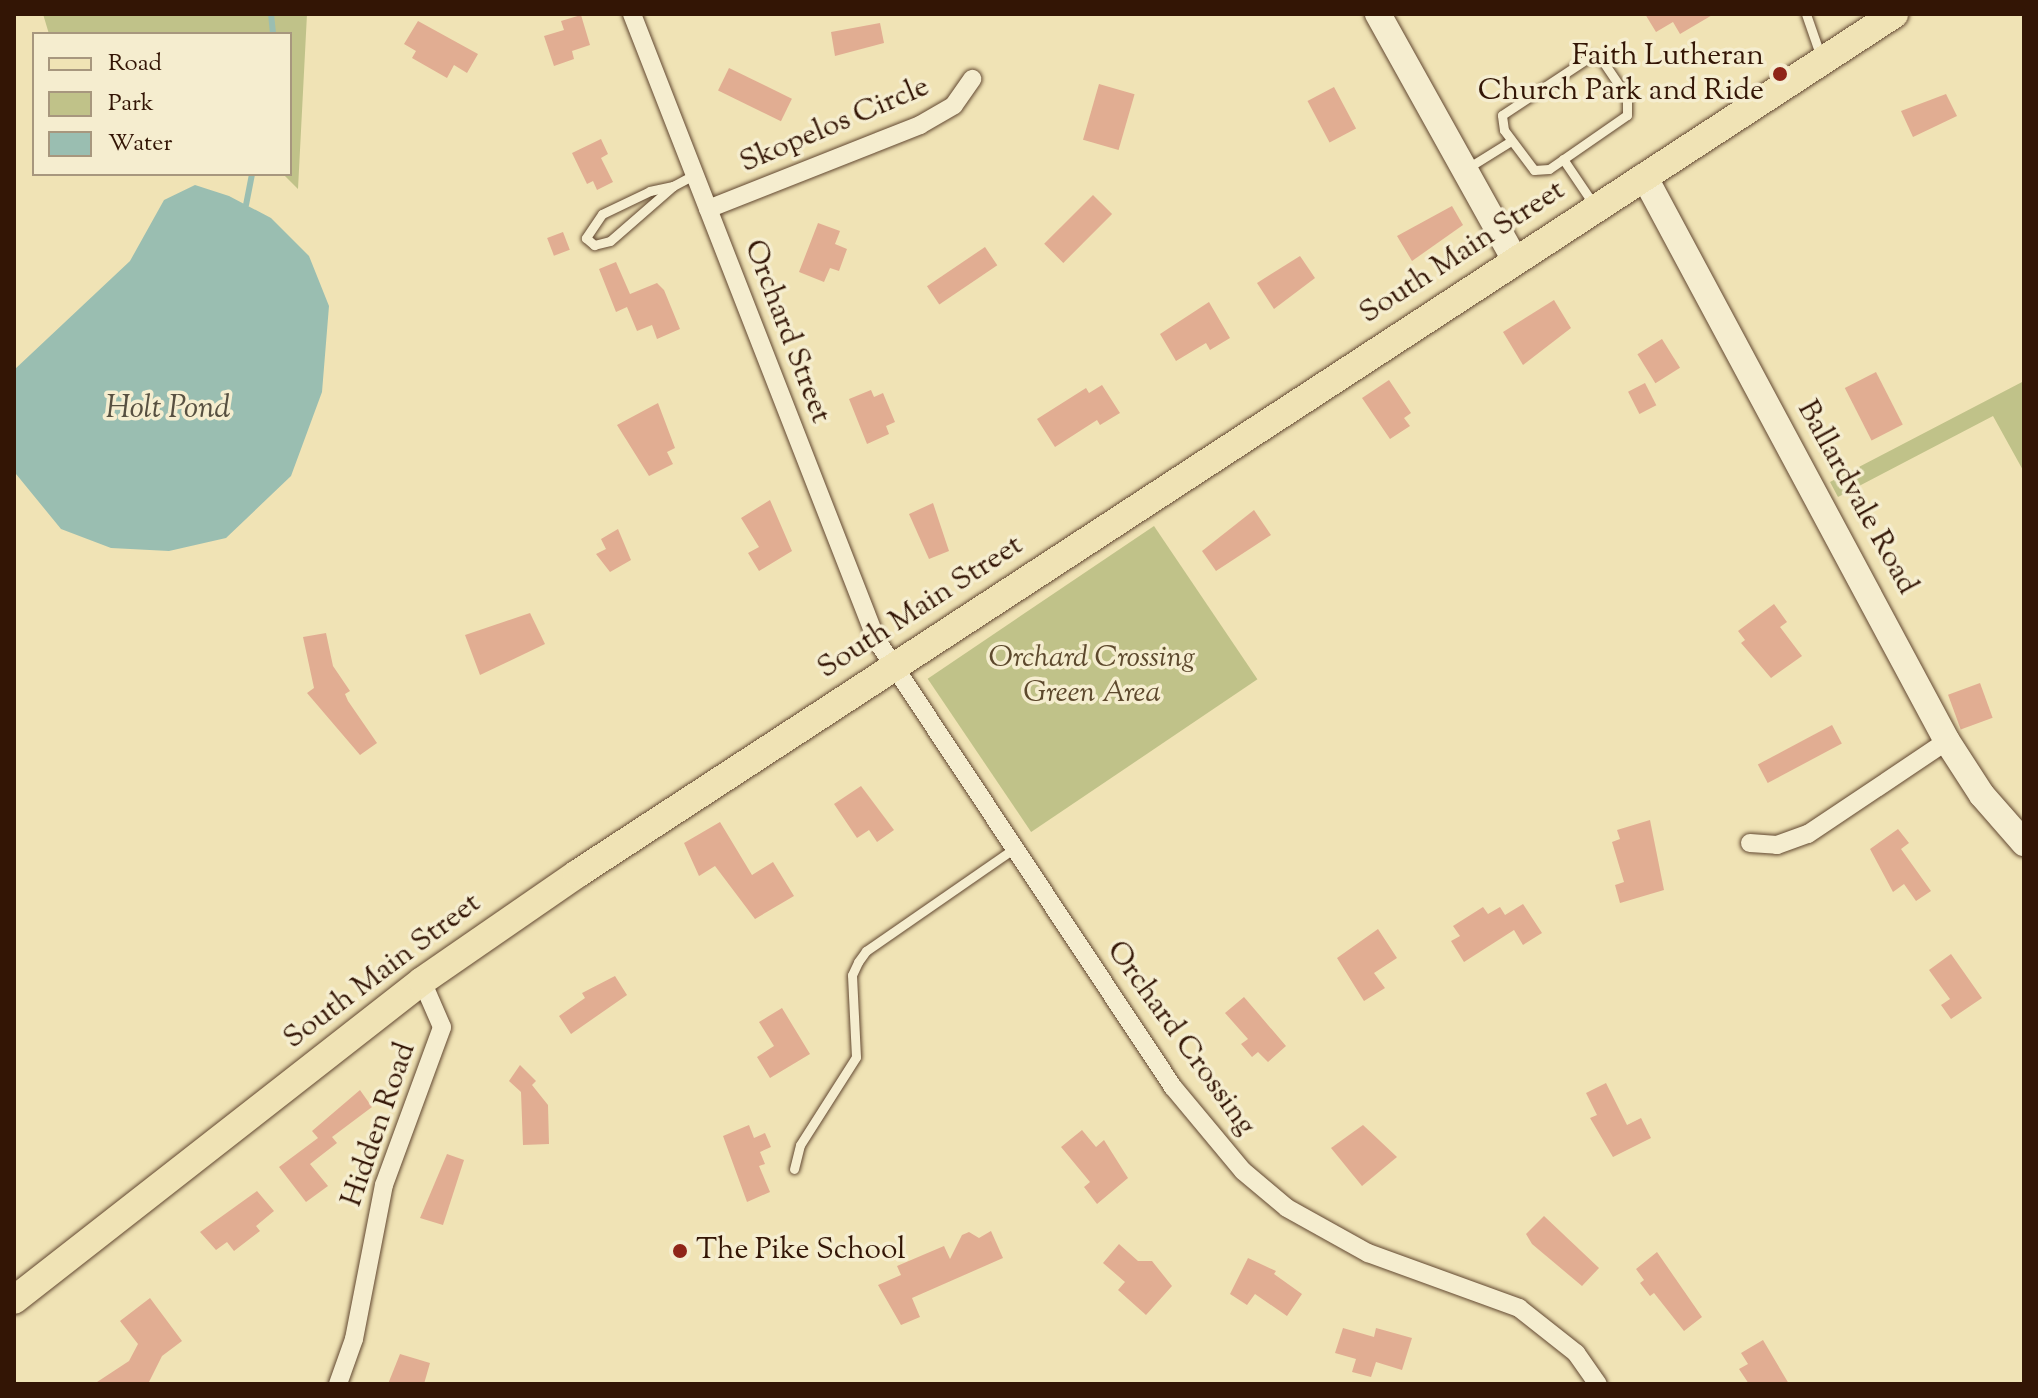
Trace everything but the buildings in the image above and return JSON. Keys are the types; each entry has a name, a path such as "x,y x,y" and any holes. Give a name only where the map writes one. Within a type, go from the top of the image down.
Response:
{"main road":[{"name":"South Main Street","path":"14,1300 422,981 892,668 1894,14"}],"street":[{"name":"Orchard Street","path":"632,14 876,639 892,668"},
{"path":"1378,14 1515,260"},
{"name":"Skopelos Circle","path":"708,209 920,125 954,105 972,79"},
{"name":"Ballardvale Road","path":"1644,176 1947,741 1982,795 2024,843"},
{"name":"Orchard Crossing","path":"892,668 1173,1087 1243,1171 1287,1208 1366,1253 1519,1308 1576,1353 1598,1384"},
{"path":"1750,843 1777,845 1808,834 1947,741"},
{"name":"Hidden Road","path":"338,1384 360,1312 384,1185 442,1027 422,981"}],"lane":[{"path":"1806,14 1809,33 1823,60"},
{"path":"1597,57 1627,97 1629,112 1546,170 1534,170 1511,141 1501,124 1506,110 1582,58 1597,57"},
{"path":"1466,169 1511,141"},
{"path":"1563,159 1596,207"},
{"path":"673,186 610,241 594,245 586,238 602,214 694,175"},
{"path":"794,1169 800,1145 856,1057 852,975 858,962 866,951 1015,848"}],"green space":[{"path":"43,14 307,14 298,189 285,176 292,176 292,32 48,32"},
{"path":"2024,381 2024,472 1993,416 1838,497 1830,482"},
{"name":"Orchard Crossing Green Area","path":"1154,526 1257,679 1031,832 928,679"}],"water":[{"name":"Holt Pond","path":"195,185 229,196 271,218 309,256 329,306 322,392 291,476 226,538 169,551 111,548 61,529 16,474 14,370 130,261 164,200"}],"waterway":[{"path":"271,14 273,32"},
{"path":"246,205 252,176"}],"place":[{"name":"Faith Lutheran Church Park and Ride","path":"1780,74"},
{"name":"The Pike School","path":"680,1251"}]}
